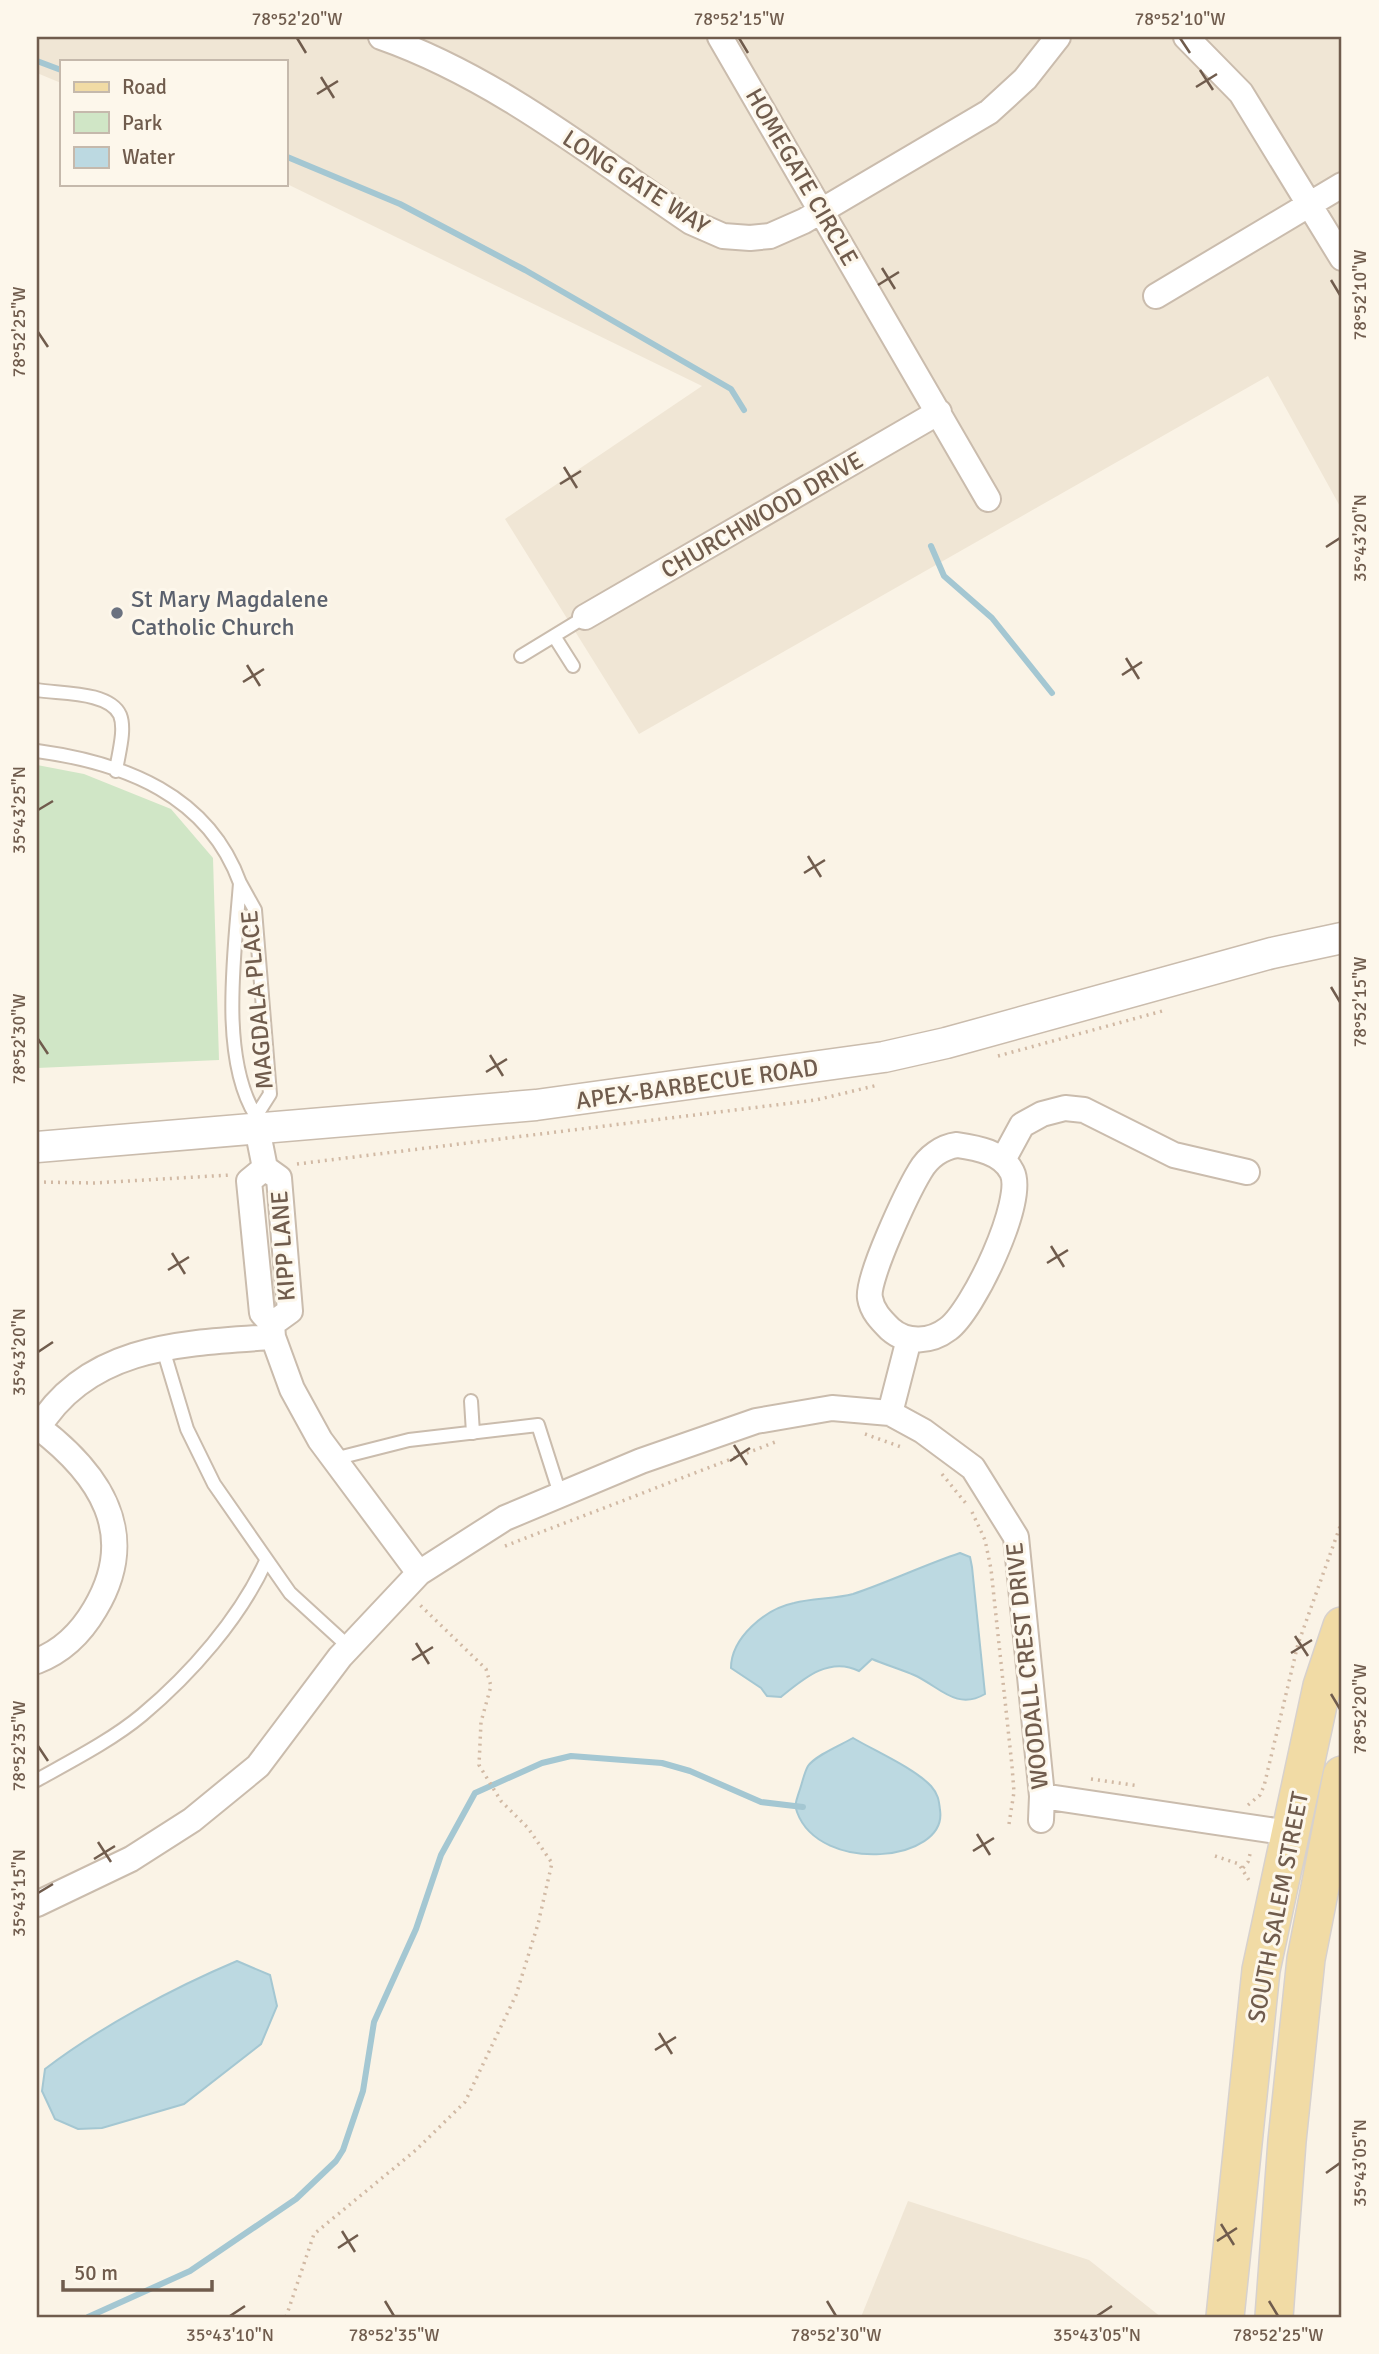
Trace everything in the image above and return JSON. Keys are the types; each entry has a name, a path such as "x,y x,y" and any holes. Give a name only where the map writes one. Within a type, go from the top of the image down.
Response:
{"main road":[{"name":"SOUTH SALEM STREET","path":"1225,2317 1261,1970 1322,1686 1342,1626"},
{"name":"SOUTH SALEM STREET","path":"1274,2317 1287,2141 1306,1959 1342,1776"}],"street":[{"name":"LONG GATE WAY","path":"381,37 440,60 491,88 705,230 736,237 769,236 822,212 989,112 1025,79 1058,37"},
{"name":"HOMEGATE CIRCLE","path":"720,37 988,499"},
{"path":"1186,37 1241,93 1342,258"},
{"path":"1156,296 1342,186"},
{"name":"CHURCHWOOD DRIVE","path":"585,617 939,412"},
{"name":"APEX-BARBECUE ROAD","path":"37,1147 257,1122 418,1117 561,1102 884,1057 946,1043 1272,953 1342,938"},
{"path":"1003,1160 1022,1125 1042,1114 1065,1108 1084,1110 1174,1155 1247,1172"},
{"name":"KIPP LANE","path":"257,1122 265,1168 279,1178 290,1311 273,1330 292,1389 320,1440 419,1573"},
{"path":"957,1145 979,1148 1003,1160 1013,1173 1015,1195 1000,1239 982,1278 950,1328 931,1339 909,1339 894,1332 877,1317 869,1297 873,1272 920,1170 943,1147 957,1145"},
{"path":"37,1661 54,1654 83,1629 108,1587 116,1549 106,1506 93,1479 70,1451 38,1429 49,1409 74,1384 116,1361 163,1349 273,1330"},
{"path":"891,1413 909,1339"},
{"name":"WOODALL CREST DRIVE","path":"37,1904 131,1859 192,1820 258,1766 349,1647 419,1573 505,1518 560,1494 756,1421 832,1408 891,1413 923,1431 973,1468 1016,1537 1042,1808 1290,1833"}],"lane":[{"path":"521,656 585,617"},
{"path":"554,636 573,666"},
{"path":"37,690 97,699 111,704 120,715 122,732 116,771"},
{"name":"MAGDALA PLACE","path":"37,751 116,771 180,799 213,831 229,856 255,910 270,1094 257,1122"},
{"name":"MAGDALA PLACE","path":"240,883 231,993 244,1096 257,1122"},
{"path":"163,1349 187,1429 214,1484 290,1593 349,1647"},
{"path":"471,1401 473,1433"},
{"path":"334,1459 409,1440 538,1425 560,1494"},
{"path":"37,1780 141,1716 202,1655 252,1592 266,1561"}],"path":[{"path":"860,1433 912,1451"},
{"path":"500,1548 789,1437"},
{"path":"935,1468 971,1510 985,1540 991,1569 1012,1760 1014,1792 1009,1824"},
{"path":"1240,1808 1260,1795 1264,1786 1298,1644 1342,1521"},
{"path":"286,2317 314,2234 416,2150 465,2102 516,1995 538,1924 552,1863 528,1828 499,1797 479,1765 481,1722 491,1686 486,1669 416,1602"},
{"path":"1081,1779 1142,1787"},
{"path":"1242,1868 1248,1862"}],"shaded area":[{"path":"37,37 1342,37 1342,510 1268,376 639,734 505,519 702,386 287,184 287,60 60,60 60,83 37,73"},
{"path":"908,2201 1089,2260 1161,2317 861,2317"}],"green space":[{"path":"37,765 84,774 171,809 213,858 219,1060 37,1068"}],"water":[{"path":"960,1553 970,1557 972,1567 985,1694 975,1699 956,1698 914,1675 872,1659 859,1671 848,1667 827,1668 807,1677 781,1697 767,1696 761,1688 731,1668 737,1646 743,1636 772,1611 801,1601 853,1594"},
{"path":"853,1738 905,1766 933,1789 938,1797 940,1810 937,1828 924,1841 904,1850 880,1854 854,1853 830,1846 810,1832 796,1806 808,1766 829,1750"},
{"path":"237,1961 270,1975 277,2006 261,2044 184,2104 102,2128 78,2129 55,2119 42,2091 45,2069 89,2038 138,2009"}],"waterway":[{"path":"37,61 60,70"},
{"path":"287,157 400,204 525,270 731,389 744,410"},
{"path":"931,546 944,576 992,618 1052,693"},
{"path":"88,2317 190,2271 296,2199 336,2161 343,2150 363,2091 374,2022 416,1929 441,1855 475,1793 542,1763 571,1756 662,1763 690,1771 761,1802 803,1807"}],"place":[{"name":"St Mary Magdalene Catholic Church","path":"117,613"}]}
